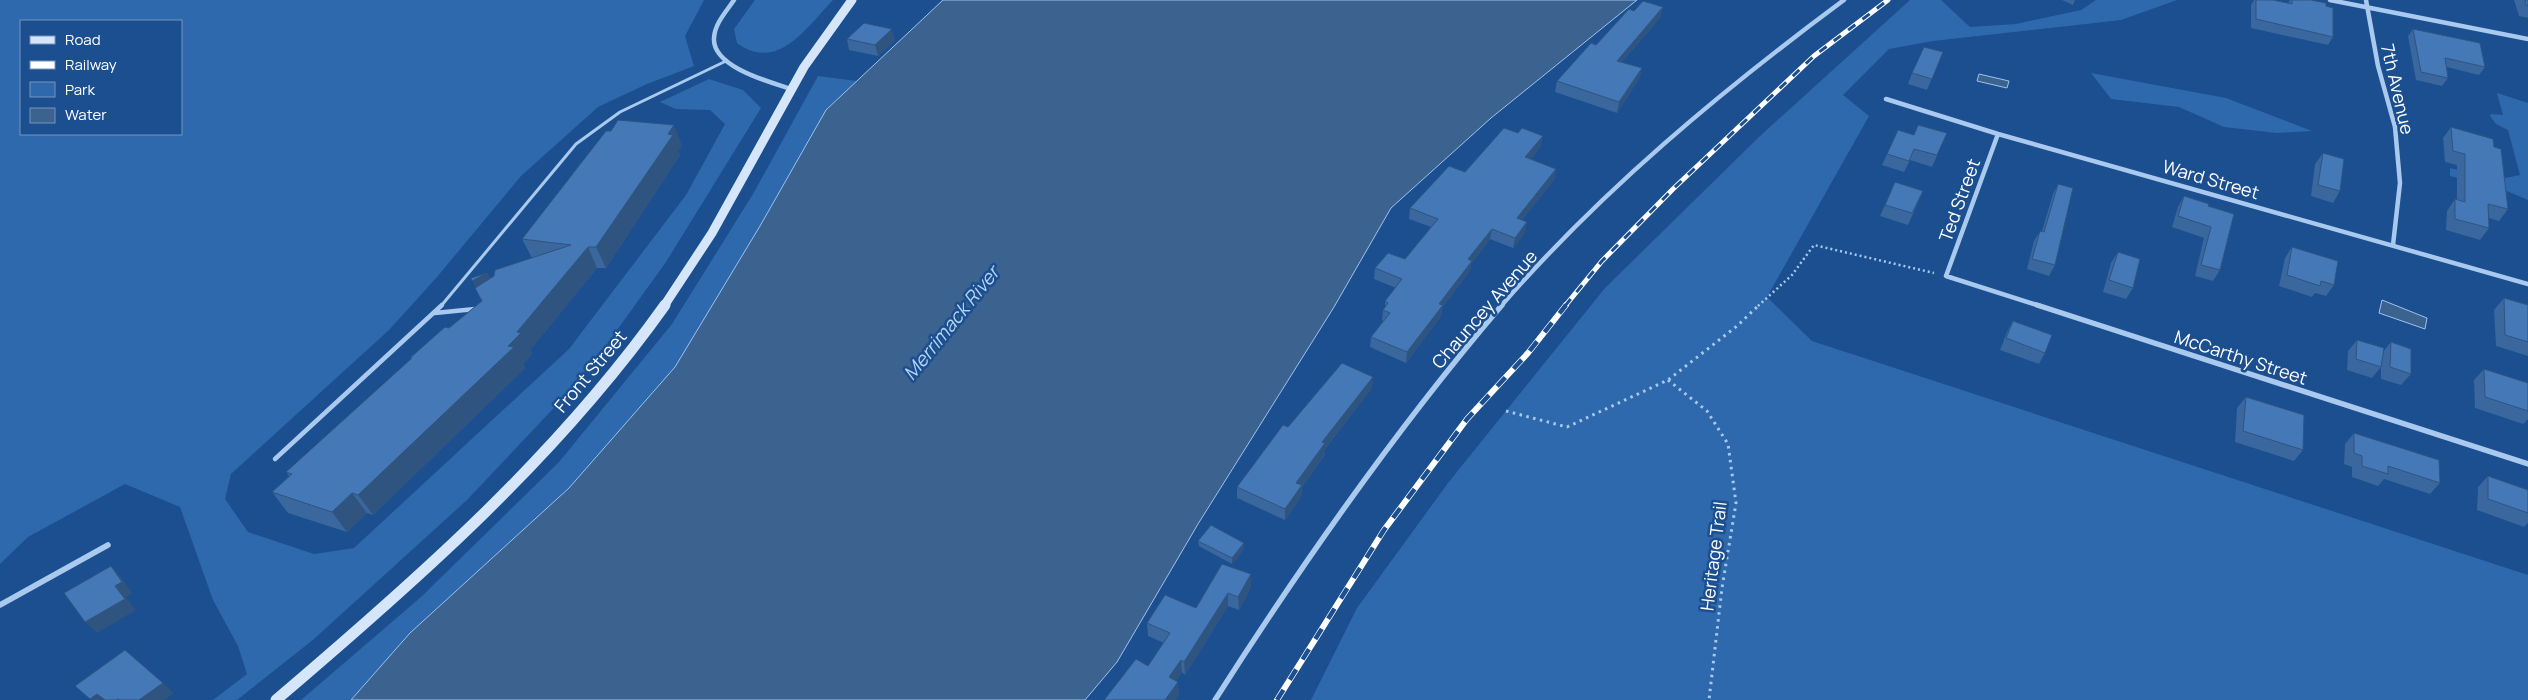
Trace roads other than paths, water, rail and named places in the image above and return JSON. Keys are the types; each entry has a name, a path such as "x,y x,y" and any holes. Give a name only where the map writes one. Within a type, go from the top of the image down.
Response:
{"main road":[{"name":"Front Street","path":"276,700 363,626 472,528 518,482 596,395 684,279 706,244 790,89 822,39 852,0"}],"street":[{"path":"734,0 716,27 714,39 716,50 726,61 745,72 790,89"},
{"name":"Chauncey Avenue","path":"1216,700 1344,505 1468,345 1508,298 1626,180 1734,84 1844,0"},
{"path":"2330,0 2528,39"},
{"name":"7th Avenue","path":"2366,0 2378,66 2395,126 2400,183 2394,245"},
{"name":"Ward Street","path":"1886,99 1998,134 2528,284"},
{"name":"Ted Street","path":"1946,276 1998,134"},
{"name":"McCarthy Street","path":"1946,276 2528,464"},
{"path":"0,605 108,545"}],"lane":[{"path":"275,459 435,313 471,273 576,144 620,112 726,61"},
{"path":"471,273 479,275"},
{"path":"435,313 482,308"}],"water":[{"name":"Merrimack River","path":"943,0 1637,0 1491,118 1391,208 1334,307 1198,524 1117,662 1085,700 351,700 410,633 569,488 675,367 760,226 826,110"},
{"path":"1979,74 2009,81 2007,88 1977,81"},
{"path":"2382,300 2427,318 2425,329 2379,313"}],"railway":[{"path":"1565,306 1602,261 1673,189 1814,56 1888,0"},
{"path":"1277,700 1384,530 1467,419 1528,353 1566,305"}]}
